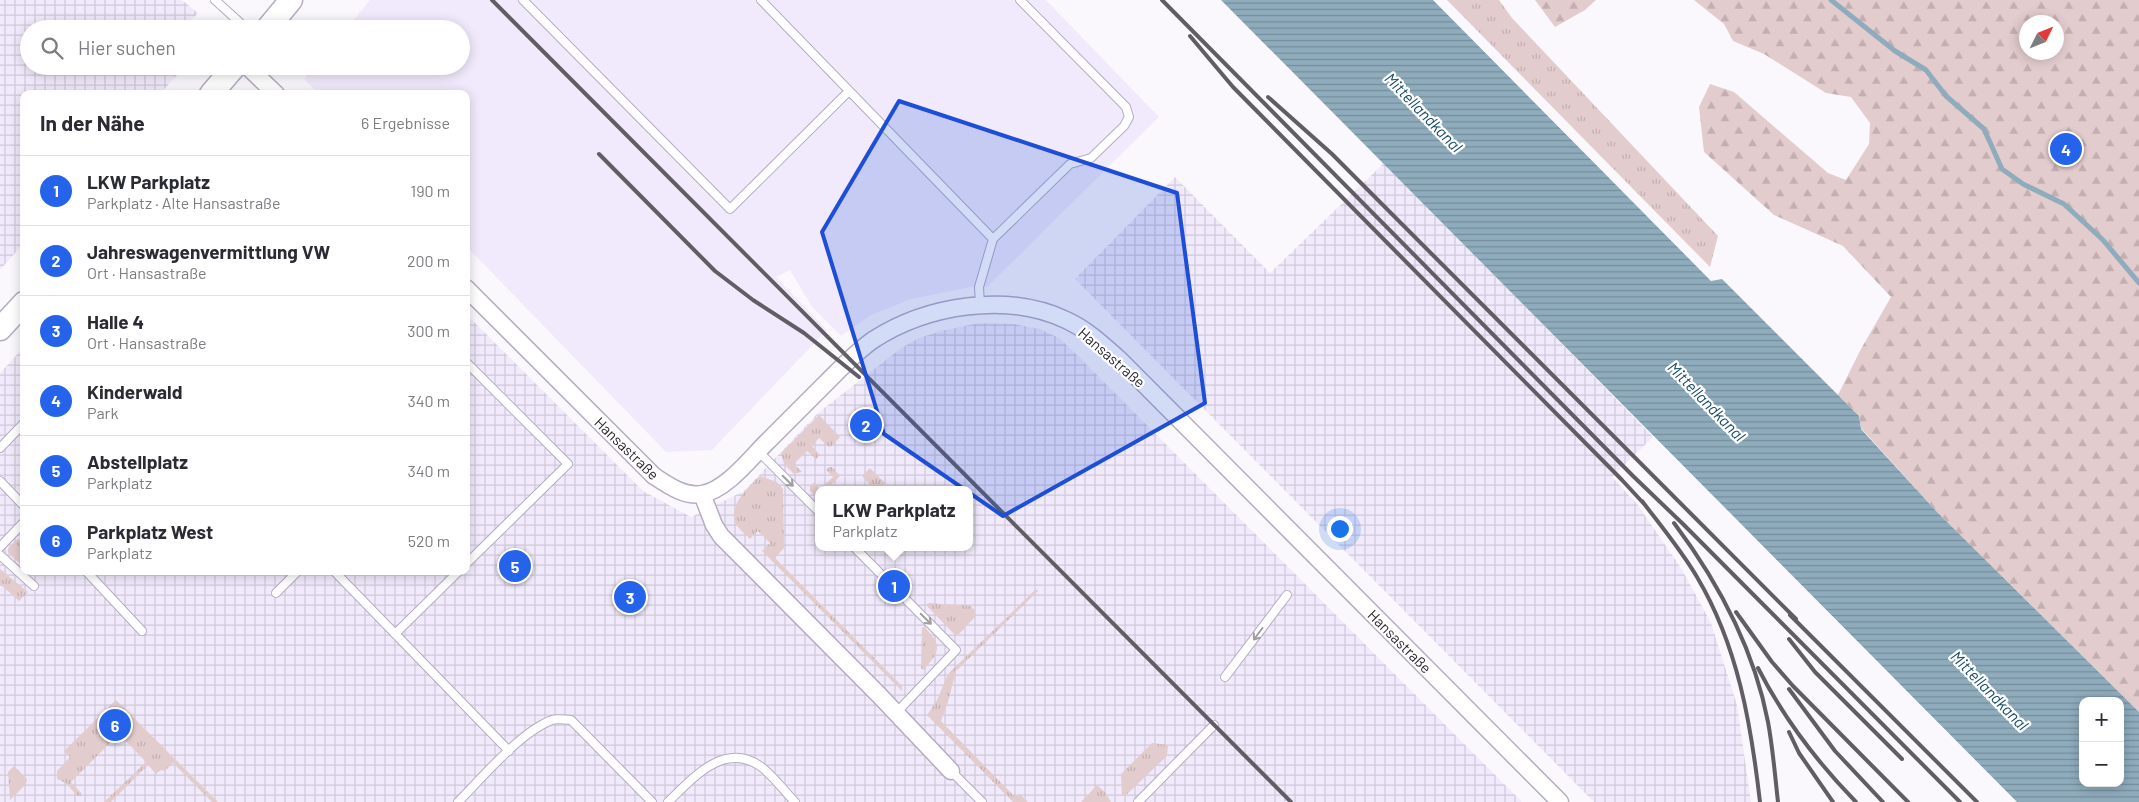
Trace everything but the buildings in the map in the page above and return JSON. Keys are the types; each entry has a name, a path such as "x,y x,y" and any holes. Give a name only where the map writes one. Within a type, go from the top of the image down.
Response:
{"main road":[{"path":"274,20 291,0"},
{"path":"214,90 227,75"},
{"path":"0,329 20,307"}],"street":[{"path":"256,75 272,90"},
{"name":"Hansastraße","path":"470,292 654,476 677,491 702,494 729,480 850,359 874,340 931,314 952,308 980,305 1010,306 1064,319 1098,340 1118,358 1560,802"},
{"path":"702,494 714,525 721,536 951,771"}],"lane":[{"path":"215,0 237,20"},
{"path":"523,0 730,209 849,91"},
{"path":"761,0 993,239"},
{"path":"980,305 979,287 993,239 1070,164 1091,158 1124,126 1129,117 1126,107 1020,0"},
{"path":"470,366 568,464 470,560"},
{"path":"0,448 20,427"},
{"path":"758,451 815,508"},
{"path":"0,482 20,502"},
{"path":"0,547 20,526"},
{"path":"858,551 956,650 896,713"},
{"path":"0,555 20,573"},
{"path":"22,575 34,586"},
{"path":"90,575 142,631"},
{"path":"276,593 294,575"},
{"path":"338,575 510,751"},
{"path":"395,634 455,575"},
{"path":"1225,677 1287,595"},
{"path":"458,802 534,730 553,720 571,720 652,802"},
{"path":"1138,802 1214,725"},
{"path":"668,802 702,770 722,760 742,758 760,766 795,802"},
{"path":"951,771 982,802"}],"highlighted area":[{"path":"899,101 1177,193 1205,403 1003,516 884,434 822,232"}],"shaded area":[{"path":"0,0 182,0 198,13 191,20 20,20 20,75 177,75 164,90 20,90 20,248 0,270"},
{"path":"370,0 1046,0 1159,117 987,287 971,287 911,299 871,315 841,336 812,307 790,270 776,277 827,330 712,450 666,452 470,250 470,90 315,90 304,79 307,75 470,75 470,20 353,20"},
{"path":"1384,163 1653,437 1612,477 1637,504 1681,568 1711,623 1737,705 1751,802 1594,802 1075,279 1175,177 1270,273"},
{"path":"470,318 643,491 691,517 744,491 818,413 900,349 919,338 979,323 1014,324 1040,329 1059,338 1079,357 1522,802 0,802 0,373 20,351 20,575 470,575"}],"green space":[{"path":"1447,0 1499,0 1512,18 1718,236 1710,267"},
{"path":"1535,0 1596,0 1585,10 1555,27"},
{"path":"1694,0 2139,0 2139,712 1937,512 1861,428 1859,416 1838,395 1861,349 1891,297 1843,246 1774,215 1704,152 1699,107 1710,84 1734,92 1828,173 1846,180 1869,144 1870,123 1851,97 1826,93 1764,54 1733,41 1724,24"},
{"path":"819,415 840,437 829,447 819,438 812,446 820,455 816,459 807,451 794,464 802,472 794,474 784,464 781,453"},
{"path":"832,467 840,476 832,484 834,486 823,486 833,477 826,470"},
{"path":"870,468 888,486 871,486 862,476"},
{"path":"760,476 777,482 783,489 784,548 775,558 902,686 902,691 762,551 770,543 758,531 750,539 738,527 734,520 734,513 739,499"},
{"path":"814,483 817,486 815,486 815,495 810,491 810,486"},
{"path":"18,539 20,541 20,564 8,553 8,548"},
{"path":"0,569 28,592 19,601 0,584"},
{"path":"1036,589 1038,591 956,671 941,721 1014,796 1020,794 1028,802 1013,802 927,715 937,700 948,674"},
{"path":"929,603 971,606 975,611 975,617 958,635 955,635 927,606"},
{"path":"924,627 934,639 937,648 933,658 923,670 921,668 922,628"},
{"path":"116,700 218,802 212,802 173,763 165,771 161,770 156,774 148,765 111,802 104,802 146,762 119,734 71,782 81,793 81,796 77,796 66,783 57,779 57,771 70,757 64,751"},
{"path":"1152,743 1168,745 1167,756 1125,796 1122,796 1121,774"},
{"path":"14,766 27,779 26,784 10,800 8,772"},
{"path":"1097,785 1105,792 1111,802 1081,802"}],"water":[{"name":"Mittellandkanal","path":"1221,0 1433,0 1711,281 1722,279 1859,416 1861,429 1937,512 2124,697 2079,697 2079,787 2124,787 2124,697 2139,712 2139,802 2017,802"}],"waterway":[{"path":"1831,0 1895,51 1926,70 1946,96 1984,129 2002,169 2023,184 2064,204 2103,240 2139,283"}],"railway":[{"path":"492,0 1291,802"},
{"path":"1162,0 1633,476 1960,802"},
{"path":"1190,36 1233,87 1646,506"},
{"path":"1268,97 1332,154 1796,619"},
{"path":"599,154 715,271 753,300 804,333 859,377"},
{"path":"1642,501 1691,567 1711,603 1723,630 1733,658 1747,715 1760,802"},
{"path":"1674,523 1720,593 1733,618 1754,669 1768,722 1778,802"},
{"path":"1736,612 1772,662 1793,686 1908,802"},
{"path":"1790,615 1977,802"},
{"path":"1789,639 1815,672 1902,759"},
{"path":"1758,668 1779,705 1802,739 1856,802"},
{"path":"1789,689 1835,751 1883,802"},
{"path":"1789,732 1799,753 1833,802"}],"place":[{"name":"Kinderwald","path":"2066,149"},
{"name":"Jahreswagenvermittlung VW","path":"866,425"},
{"name":"Abstellplatz","path":"515,566"},
{"name":"LKW Parkplatz","path":"894,586"},
{"name":"Halle 4","path":"630,597"},
{"name":"Parkplatz West","path":"115,725"}]}
